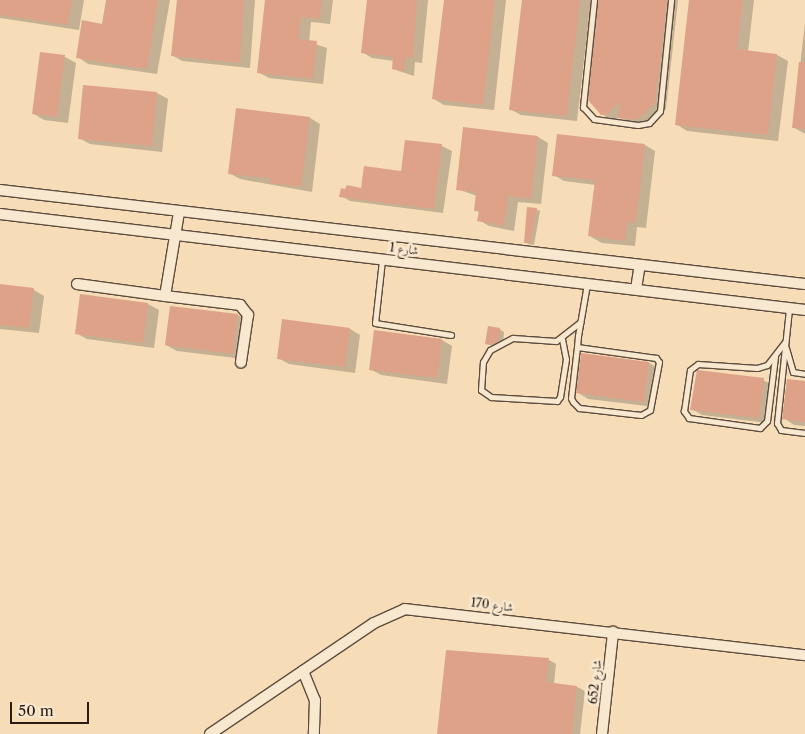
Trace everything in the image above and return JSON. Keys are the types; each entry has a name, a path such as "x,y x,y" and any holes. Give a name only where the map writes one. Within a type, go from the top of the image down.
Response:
{"street":[{"name":"شارع 1","path":"0,190 805,284"},
{"path":"165,296 179,212"},
{"name":"شارع 1","path":"0,214 805,310"},
{"path":"636,289 640,265"},
{"path":"77,284 240,305 248,315 241,362"},
{"name":"شارع 170","path":"210,734 374,623 405,609 805,655"},
{"name":"شارع 652","path":"602,734 613,632"},
{"path":"303,671 315,700 314,734"}],"lane":[{"path":"594,0 583,107 594,119 638,126 648,123 660,111 671,0"},
{"path":"382,259 375,323 451,335"},
{"path":"577,347 656,358 659,362 650,410 641,415 580,408 575,405 571,398 577,347 587,283"},
{"path":"789,309 777,423 781,430 805,433"},
{"path":"562,339 566,358 560,397 557,401 490,397 481,390 483,362 490,350 513,338 546,342 562,339 581,321"},
{"path":"775,357 767,420 760,428 689,418 684,411 690,370 698,364 757,368 767,365 785,342"},
{"path":"785,342 793,372 805,374"}],"building":[{"path":"0,0 72,0 68,25 0,15"},
{"path":"106,0 158,0 147,69 76,58 82,20 102,24"},
{"path":"177,0 244,0 240,63 171,56"},
{"path":"265,0 322,0 320,19 301,17 298,39 317,41 313,79 257,73"},
{"path":"367,0 417,0 413,58 406,57 404,71 392,69 393,57 361,53"},
{"path":"444,0 495,0 483,105 432,99"},
{"path":"522,0 580,0 567,116 509,110"},
{"path":"598,0 667,0 655,103 636,120 618,118 620,101 606,115 601,115 588,100"},
{"path":"689,0 743,0 737,49 777,54 768,135 675,125"},
{"path":"40,52 65,55 57,117 32,114"},
{"path":"799,62 805,62 805,129 792,128"},
{"path":"83,85 157,92 152,146 78,139"},
{"path":"236,108 310,117 301,187 270,183 270,178 228,174"},
{"path":"463,127 538,136 531,199 508,196 504,226 477,221 479,211 474,211 476,192 456,190"},
{"path":"557,134 645,144 636,223 627,222 625,241 588,236 595,180 552,176"},
{"path":"405,140 442,144 434,209 339,197 341,188 345,189 347,185 361,188 364,166 401,171"},
{"path":"527,207 537,208 530,243 524,243"},
{"path":"0,284 34,288 29,328 0,325"},
{"path":"80,294 148,303 143,343 75,334"},
{"path":"170,306 238,314 233,354 165,345"},
{"path":"282,319 350,328 345,367 277,359"},
{"path":"488,326 500,328 498,341 491,345 485,344"},
{"path":"374,330 442,339 437,378 369,370"},
{"path":"581,353 649,362 644,402 576,393"},
{"path":"697,370 764,378 759,418 690,410"},
{"path":"787,379 805,381 805,422 782,419"},
{"path":"446,650 549,658 546,682 577,686 572,734 437,734"}]}
